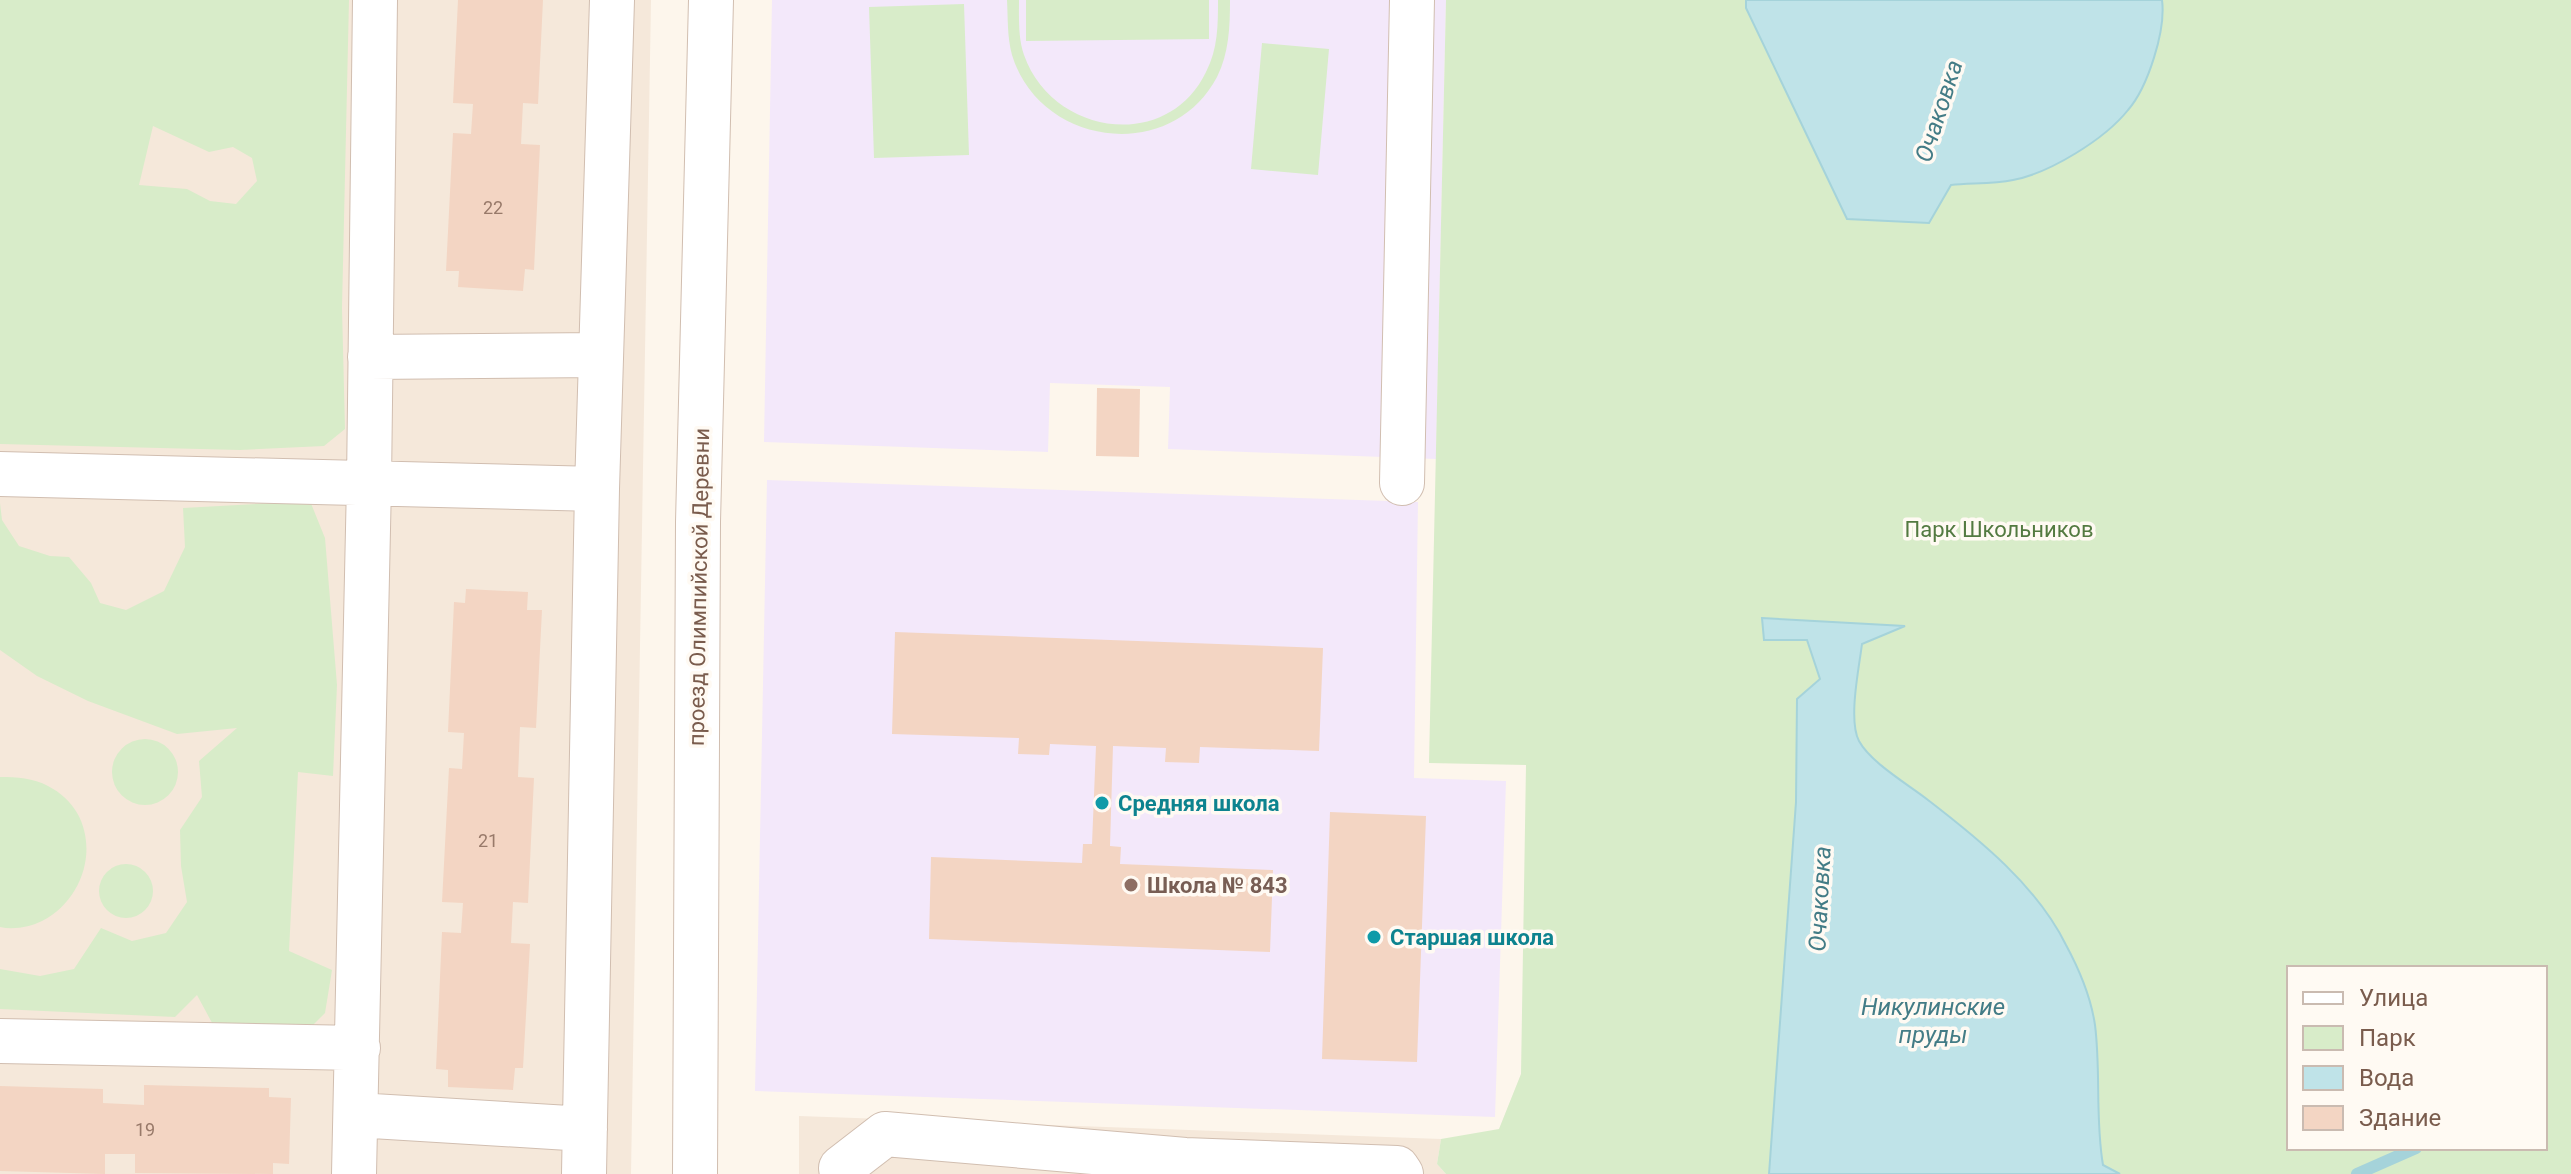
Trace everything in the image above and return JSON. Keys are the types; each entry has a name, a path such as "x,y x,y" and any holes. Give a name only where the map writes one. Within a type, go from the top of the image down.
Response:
{"street":[{"path":"354,1174 369,483 375,0"},
{"path":"584,1174 597,489 612,0"},
{"name":"проезд Олимпийской Деревни","path":"695,1174 698,522 711,0"},
{"path":"1402,483 1412,0"},
{"path":"370,357 601,355"},
{"path":"0,474 597,489"},
{"path":"0,1041 358,1048"},
{"path":"356,1115 585,1129"},
{"path":"842,1174 841,1168 885,1134 1185,1167 1397,1168 1401,1174"}],"shaded area":[{"path":"0,0 651,0 631,1174 0,1174"},
{"path":"772,0 1446,0 1436,459 1168,449 1170,387 1050,383 1048,452 764,442"},
{"name":"Школа № 843","path":"767,480 1418,502 1414,778 1506,781 1495,1117 755,1091"},
{"path":"799,1116 1441,1139 1437,1164 1446,1174 799,1174"}],"green space":[{"path":"0,0 349,0 342,308 345,429 324,446 240,450 0,444","holes":["153,126 209,152 233,147 252,158 257,181 236,204 210,201 187,189 139,185"]},
{"path":"1007,0 1019,0 1022,48 1038,82 1059,103 1084,117 1111,124 1139,123 1165,115 1188,98 1206,72 1213,55 1218,0 1230,0 1224,59 1217,77 1196,105 1170,123 1139,133 1108,133 1077,125 1049,109 1027,86 1010,48"},
{"path":"1026,0 1209,0 1209,39 1026,41"},
{"name":"Парк Школьников","path":"1446,0 2571,0 2571,1174 1446,1174 1437,1164 1441,1139 1499,1129 1521,1074 1526,765 1429,763"},
{"path":"964,4 969,155 874,158 869,7"},
{"path":"1262,43 1329,49 1318,175 1251,169"},
{"path":"310,501 325,538 337,685 333,776 298,772 289,951 332,970 325,1013 292,1046 224,1045 197,995 175,1017 0,1009 0,969 40,976 74,969 101,928 132,941 166,933 187,902 181,866 180,830 202,797 199,761 237,728 177,734 88,701 37,676 0,650 0,503 2,520 19,546 50,556 69,557 91,583 100,603 126,610 164,591 185,547 183,508"},
{"path":"139,739 151,739 163,744 173,754 178,772 176,785 163,800 151,805 139,805 127,800 117,790 112,778 112,766 117,754 127,744"},
{"path":"0,777 25,778 48,786 66,799 79,816 85,834 86,854 82,874 73,893 60,909 42,921 22,927 0,927"},
{"path":"126,864 145,872 153,891 145,910 126,918 107,910 99,891 107,872"}],"water":[{"name":"Очаковка","path":"1746,0 2162,0 2163,12 2149,73 2128,110 2106,132 2076,153 2028,176 1951,185 1929,223 1847,219 1746,8"},
{"name":"Никулинские пруды","path":"1762,618 1905,626 1862,644 1854,707 1859,741 1881,765 1948,815 2006,865 2054,923 2091,1004 2097,1043 2103,1165 2120,1174 1769,1174 1796,802 1797,699 1820,679 1807,640 1764,640"}],"building":[{"path":"458,0 543,0 538,104 523,103 521,144 540,145 534,270 525,269 523,291 458,287 459,271 446,271 453,133 471,134 473,104 453,103"},
{"path":"1097,388 1140,389 1139,457 1096,456"},
{"path":"466,589 528,592 527,610 542,610 536,728 520,727 518,777 534,778 528,903 513,902 511,943 530,944 523,1068 515,1068 513,1090 448,1087 448,1070 436,1069 442,932 461,933 463,903 442,902 449,768 462,769 464,733 448,732 454,602 465,603"},
{"name":"Средняя школа","path":"895,632 1323,648 1319,751 1200,747 1199,763 1165,762 1166,748 1113,746 1110,846 1121,847 1120,864 1273,870 1270,952 929,939 931,857 1082,863 1083,844 1092,844 1096,746 1050,744 1049,755 1018,754 1019,738 892,734"},
{"name":"Старшая школа","path":"1330,812 1426,816 1417,1062 1322,1059"},
{"path":"144,1085 269,1088 269,1097 291,1098 289,1164 273,1163 273,1174 135,1173 135,1154 105,1154 105,1174 0,1171 0,1086 103,1089 103,1103 144,1105"}],"waterway":[{"path":"2357,1174 2411,1150"}],"place":[{"name":"Средняя школа","path":"1102,803"},
{"name":"Школа № 843","path":"1131,885"},
{"name":"Старшая школа","path":"1374,937"}]}
